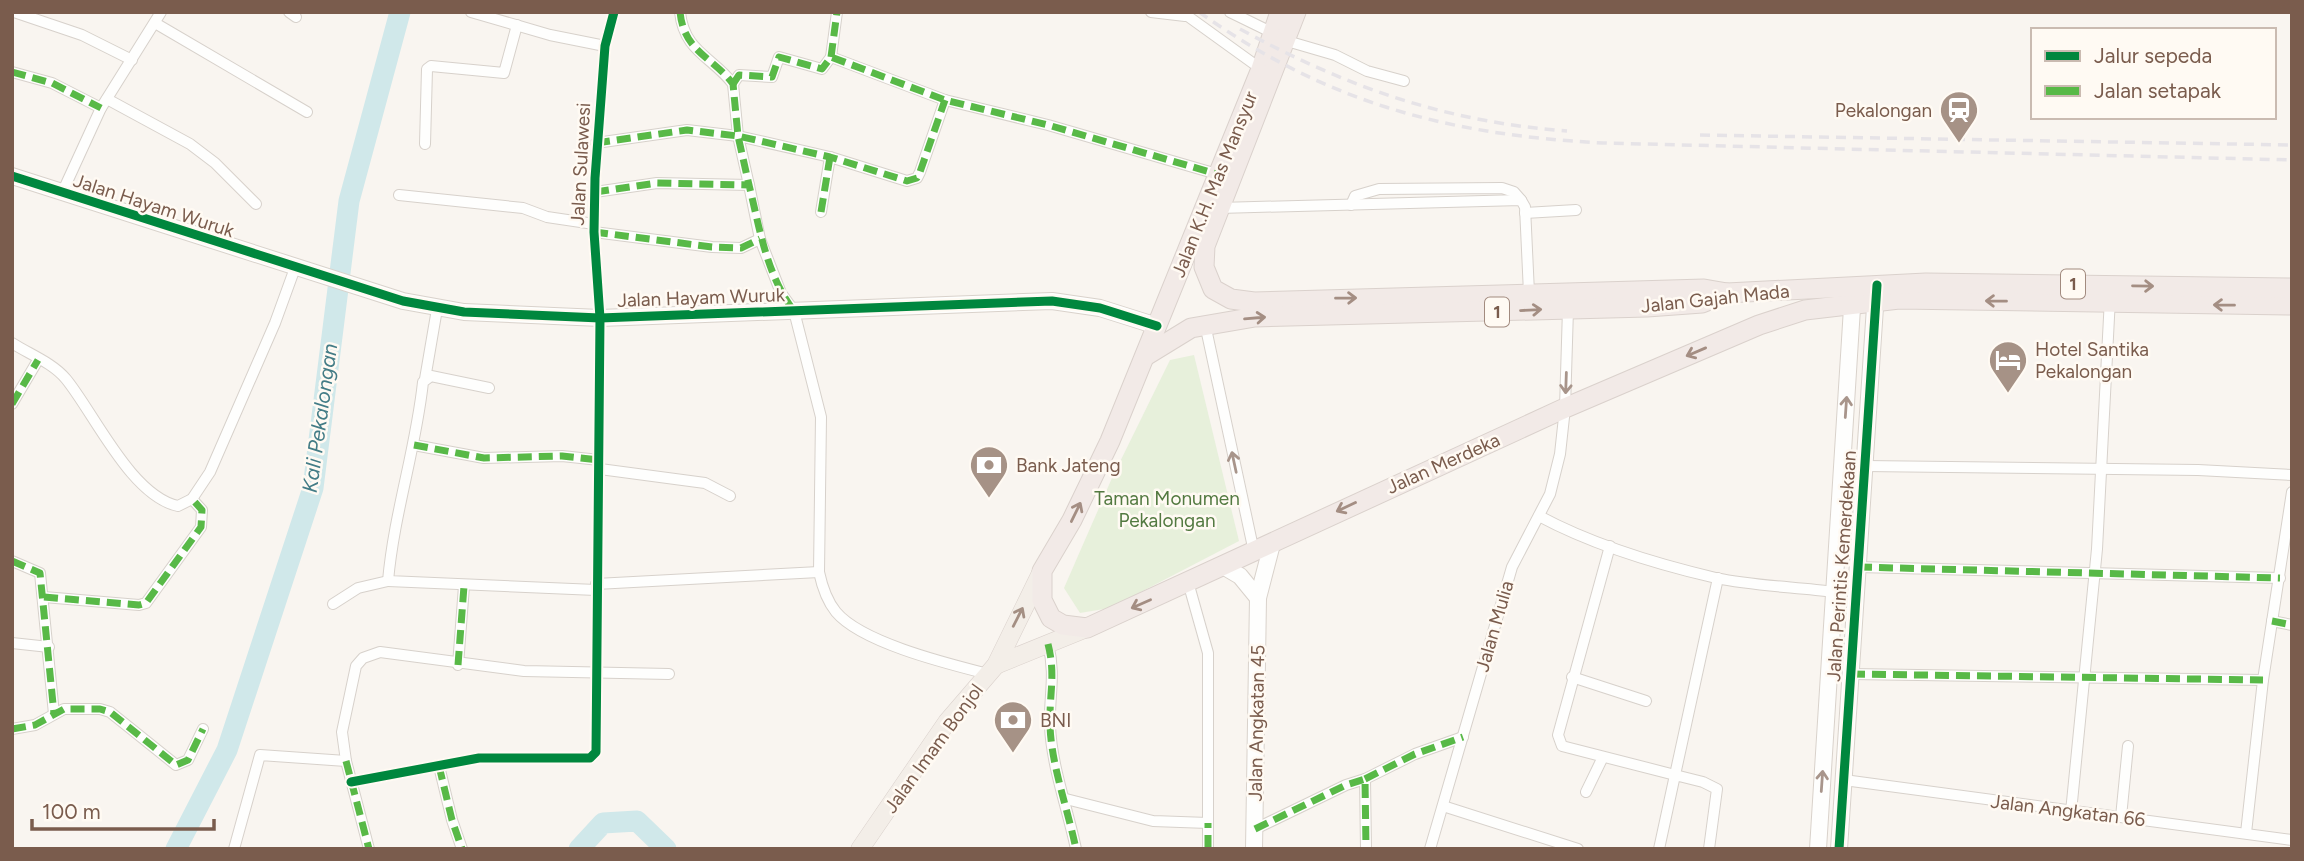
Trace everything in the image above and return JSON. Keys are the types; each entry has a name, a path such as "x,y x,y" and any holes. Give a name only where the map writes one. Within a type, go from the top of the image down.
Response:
{"highway":[{"name":"Jalan K.H. Mas Mansyur","path":"1280,12 1280,37 1205,246 1207,279 1220,294 1293,308"},
{"name":"Jalan K.H. Mas Mansyur","path":"1147,355 1261,69 1296,12"},
{"name":"Jalan Gajah Mada","path":"1147,355 1180,332 1205,324 1293,308 1568,309 1702,303 1735,293 2110,294 2292,288"},
{"name":"1","path":"1293,308 1528,293 1704,289 1735,293"},
{"path":"1735,293 1750,309 1742,332"},
{"name":"Jalan Gajah Mada","path":"2110,294 2292,305"},
{"name":"Jalan Gajah Mada","path":"1805,310 1853,295"},
{"name":"Jalan Merdeka","path":"1087,628 1565,408 1742,332 1805,310"},
{"name":"1","path":"1042,571 1072,520 1147,355"},
{"path":"1042,571 1042,600 1051,618 1063,625 1087,628"}],"main road":[{"name":"Jalan Imam Bonjol","path":"860,849 947,722 992,669 1042,571"},
{"path":"992,669 1087,628"}],"street":[{"path":"14,12 82,35 132,60"},
{"path":"62,194 104,103 161,12"},
{"path":"471,12 550,35 606,46"},
{"name":"Jalan Sulawesi","path":"439,766 501,756 590,758 596,747 600,318 594,228 596,143 606,46 614,12"},
{"path":"680,12 688,38 699,55 733,84"},
{"path":"837,12 831,57 822,69 779,57 772,76 739,75 733,84 738,136 760,239 780,293 794,311 821,416 819,572 823,589 837,614 867,633 913,655 992,669"},
{"path":"1151,12 1184,14 1261,69"},
{"path":"1230,12 1280,37 1335,55 1367,71 1404,81"},
{"path":"155,23 307,112"},
{"path":"425,144 427,69 431,66 504,73 517,25"},
{"path":"831,57 946,100 1048,125 1217,174"},
{"path":"12,72 52,83 104,103 190,144 215,163 256,204"},
{"path":"596,143 687,130 738,136 830,157 908,181 917,178 946,100"},
{"path":"821,212 830,157"},
{"name":"Jalan Hayam Wuruk","path":"12,176 297,269 437,309 505,316 600,318 1052,301 1100,308 1157,326"},
{"path":"595,192 657,183 749,185"},
{"path":"399,195 523,208 594,228 712,247 741,248 760,239"},
{"path":"1219,208 1521,200 1525,213 1528,293"},
{"path":"1525,213 1577,210"},
{"path":"12,343 58,371 123,462 161,499 178,506 192,499 218,452 297,269"},
{"name":"Jalan Perintis Kemerdekaan","path":"1839,849 1876,293"},
{"path":"2071,811 2094,575 2110,294"},
{"path":"1818,849 1853,295"},
{"path":"388,581 392,533 414,445 437,309"},
{"name":"Jalan Mulia","path":"1430,849 1512,566 1550,494 1565,408 1568,309"},
{"path":"1205,324 1254,552"},
{"path":"13,399 38,360"},
{"path":"425,379 431,376 489,387"},
{"path":"414,445 484,458 562,456 705,483 730,496"},
{"path":"1865,466 2099,468 2292,475"},
{"path":"2246,833 2263,680 2280,578 2288,551 2292,492"},
{"path":"44,597 139,605 146,603 201,527 202,510 192,499"},
{"path":"1539,516 1566,530 1610,546 1718,578 1834,592"},
{"name":"Jalan Angkatan 45","path":"1254,849 1258,598 1272,544"},
{"path":"1610,546 1572,677 1558,741 1562,746 1602,759 1703,782 1717,789 1709,849"},
{"path":"12,561 39,571 44,597 54,714"},
{"path":"1223,566 1240,576 1258,598"},
{"path":"1858,567 2280,578"},
{"path":"333,604 358,588 388,581 464,586 596,587 819,572"},
{"path":"1658,849 1718,578"},
{"path":"1188,582 1208,653 1208,849"},
{"path":"458,665 464,586"},
{"path":"2272,621 2292,625"},
{"path":"12,643 49,647"},
{"path":"1048,644 1054,676 1051,737 1076,849"},
{"path":"369,849 346,761 342,732 344,710 356,666 363,658 380,652 458,665 597,674 669,674"},
{"path":"1851,674 2263,680"},
{"path":"1572,677 1646,701"},
{"path":"12,729 35,726 64,709 105,710 176,765 188,760 203,729"},
{"path":"1255,829 1415,754 1463,737"},
{"path":"2121,817 2128,747"},
{"path":"234,849 260,755 346,761"},
{"path":"1586,792 1602,759"},
{"path":"351,782 439,766 452,820 463,849"},
{"path":"1365,779 1366,849"},
{"name":"Jalan Angkatan 66","path":"1844,780 2292,840"},
{"path":"1066,799 1153,821 1208,823"},
{"path":"1443,806 1578,849"}],"green space":[{"name":"Taman Monumen Pekalongan","path":"1194,355 1239,541 1110,608 1080,613 1064,588 1112,478 1170,360"}],"waterway":[{"name":"Kali Pekalongan","path":"176,849 227,750 313,488 349,201 400,12"},
{"name":"Kali Pekalongan","path":"579,849 603,823 637,821 666,849"}],"railway":[{"path":"1199,12 1294,70 1342,91 1391,109 1492,132 1603,143 2292,160"},
{"path":"1240,29 1319,68 1398,98 1480,119 1567,131"},
{"path":"1700,135 2292,145"}],"marked path":[{"path":"680,12 687,36 693,45 733,84 738,136 749,185"},
{"path":"831,57 837,12"},
{"path":"733,84 739,75 772,77 779,57 822,69 831,57 945,100 1048,125 1217,174"},
{"path":"12,72 52,83 101,108"},
{"path":"596,143 687,130 738,136 830,157 907,181 917,178 920,172 945,100"},
{"path":"821,212 830,157"},
{"path":"595,192 657,183 749,185 770,266 784,297 794,311"},
{"path":"594,232 712,247 741,248 760,239"},
{"path":"12,404 38,360"},
{"path":"414,445 484,458 562,456 599,460"},
{"path":"44,597 139,605 146,603 201,527 202,510 192,499"},
{"path":"12,561 40,573 54,714"},
{"path":"1858,567 2280,578"},
{"path":"458,665 464,586"},
{"path":"2272,621 2292,625"},
{"path":"1048,644 1052,675 1051,740 1076,849"},
{"path":"1851,674 2263,680"},
{"path":"12,729 35,725 64,709 100,709 110,712 176,765 188,760 203,729"},
{"path":"1365,779 1415,754 1463,737"},
{"path":"346,761 369,849"},
{"path":"439,766 462,849"},
{"path":"1255,829 1346,785 1365,779 1366,849"},
{"path":"1208,823 1208,849"}],"cycle path":[{"path":"351,782 479,758 590,758 596,752 600,318 594,232 595,178 605,46 614,12"},
{"path":"12,176 403,301 464,312 600,318 1052,301 1100,308 1157,326"},
{"path":"1839,849 1877,285"}],"place":[{"name":"Pekalongan","path":"1959,144"},
{"name":"Hotel Santika Pekalongan","path":"2008,394"},
{"name":"Bank Jateng","path":"989,499"},
{"name":"BNI","path":"1013,754"}]}
